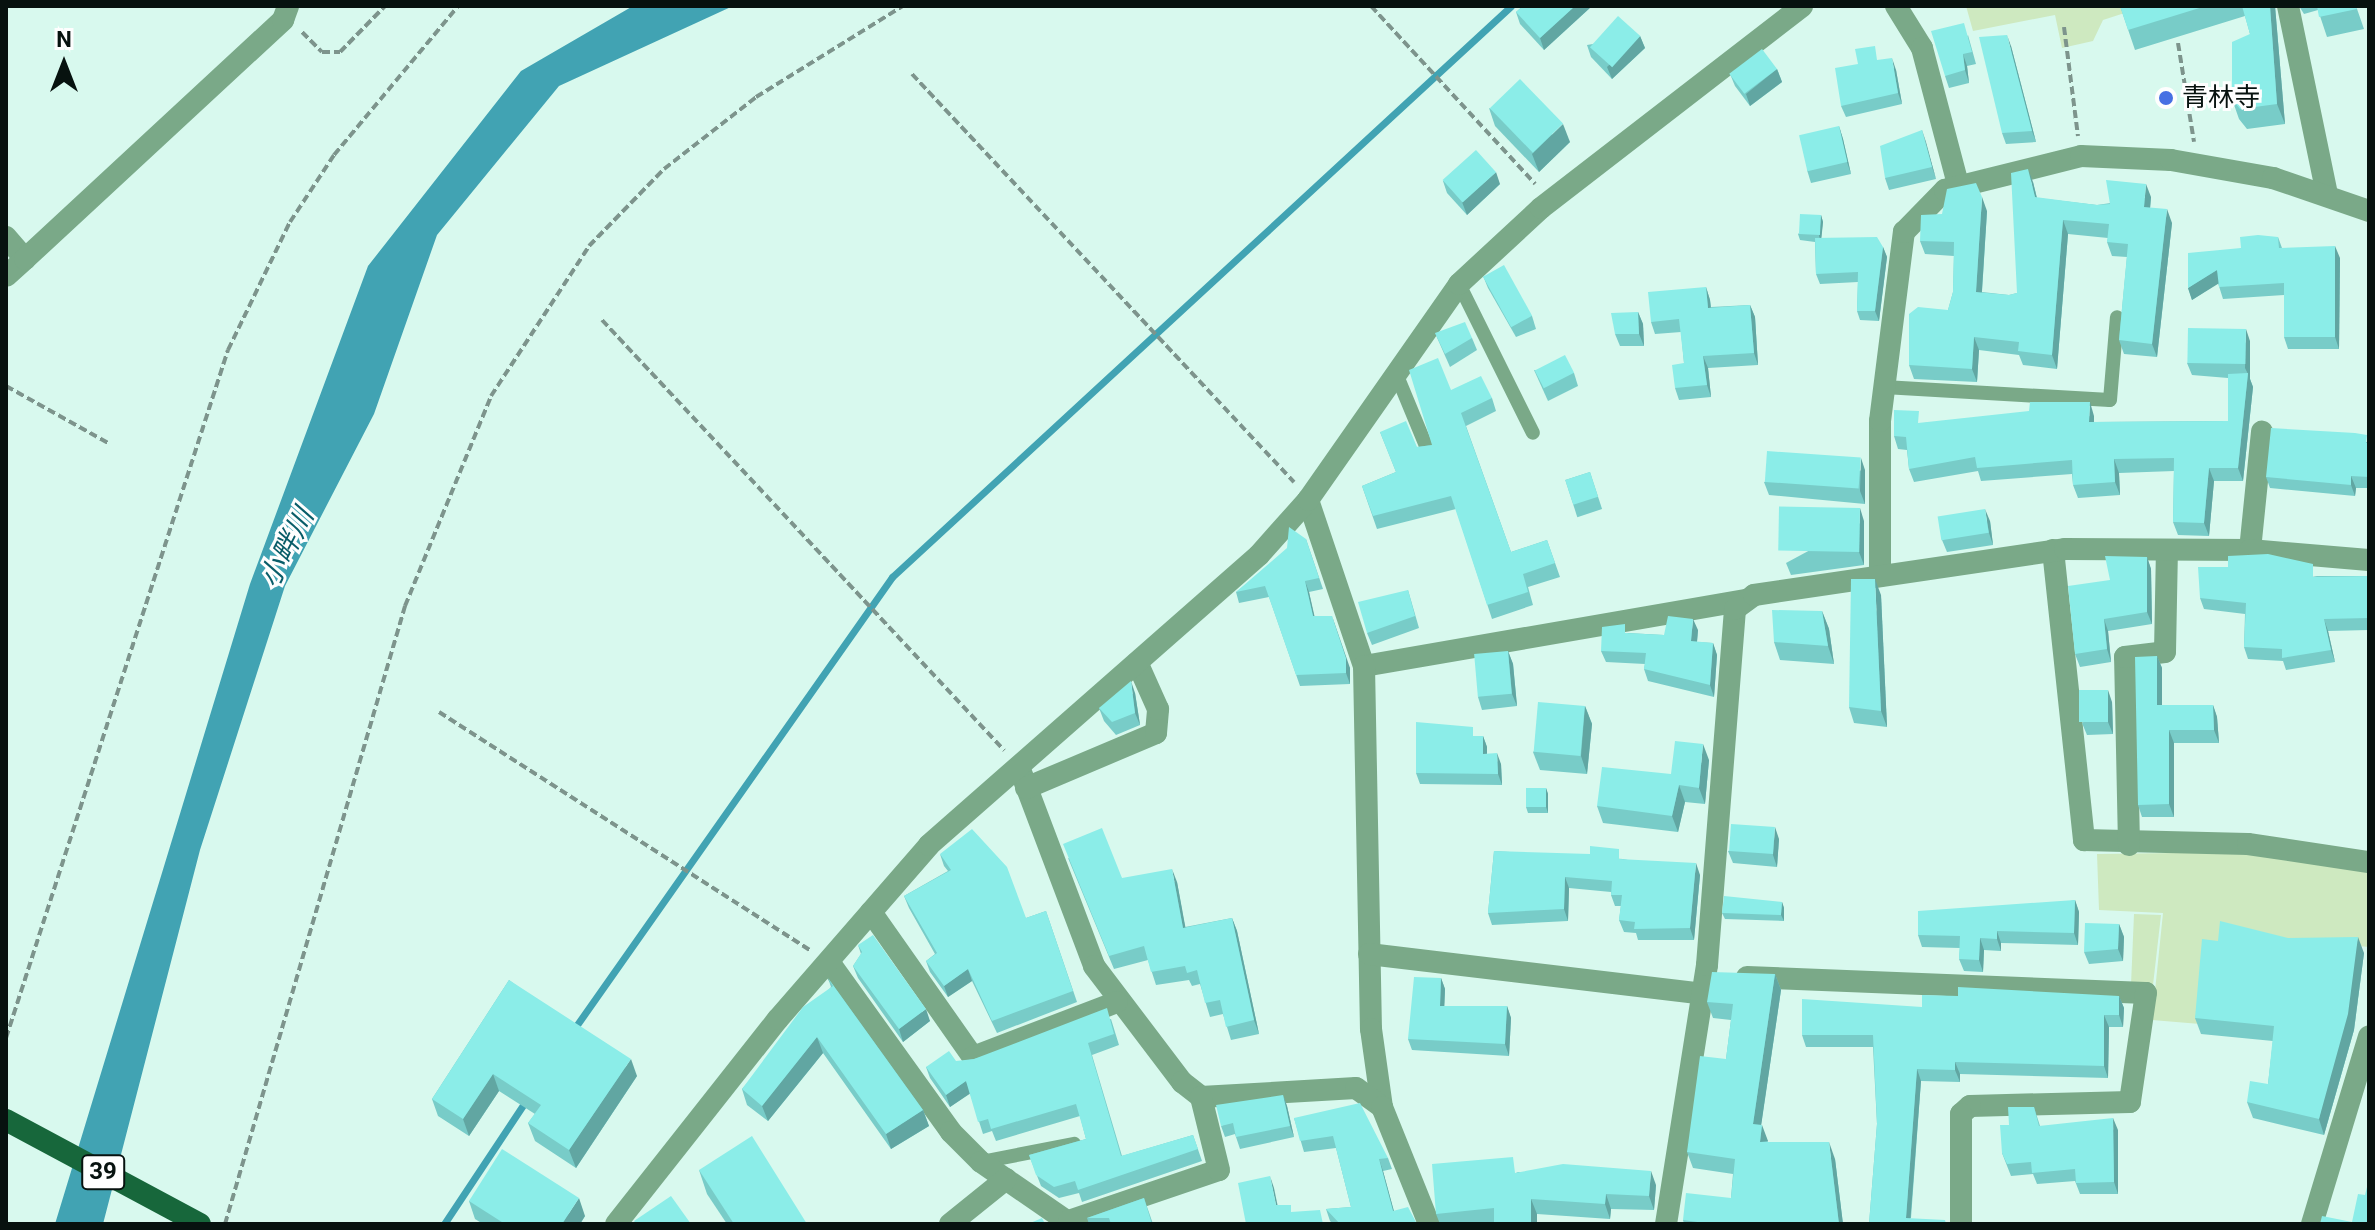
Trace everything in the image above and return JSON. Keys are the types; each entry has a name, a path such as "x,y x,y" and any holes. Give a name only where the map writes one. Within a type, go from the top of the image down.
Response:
{"main road":[{"name":"39","path":"6,1120 200,1224"}],"street":[{"path":"616,1224 829,962 929,845 1022,777 1137,662 1259,555 1308,500 1395,371 1459,284 1550,201 1802,6"},
{"path":"1896,6 1922,48 1958,184"},
{"path":"2288,6 2327,195"},
{"path":"6,276 288,10"},
{"path":"1880,576 1884,387 1904,232 1927,204 1958,184 2081,156 2197,164 2327,195 2369,211"},
{"path":"6,237 25,259"},
{"path":"2250,550 2262,432"},
{"path":"1308,500 1364,666 1369,954 1382,1107 1429,1224"},
{"path":"1364,666 1880,576 2053,550 2250,550 2369,560"},
{"path":"2053,550 2079,833 2090,844 2248,844 2369,862"},
{"path":"2129,845 2125,657 2165,652 2167,550"},
{"path":"1666,1224 1704,983 1735,609 1746,600"},
{"path":"1022,777 1156,733 1158,709 1137,662"},
{"path":"829,962 981,1162 1070,1222 1219,1170 1201,1097 1117,1002 1094,966 1022,777"},
{"path":"871,912 973,1057 1117,1002"},
{"path":"1369,954 1704,983 2146,993 2130,1102 1970,1106 1961,1114 1961,1224"},
{"path":"2312,1224 2366,1066 2369,1036"},
{"path":"1201,1097 1356,1088 1382,1107"},
{"path":"950,1224 1006,1179"}],"lane":[{"path":"1459,284 1533,433"},
{"path":"1884,387 2110,400 2117,317"},
{"path":"1395,371 1429,453"},
{"path":"981,1162 1080,1143"}],"path":[{"path":"288,10 330,54 348,46 385,6"},
{"path":"6,1038 228,350 290,222 334,155 458,6"},
{"path":"225,1224 405,606 491,396 589,246 664,169 756,97 903,6"},
{"path":"1371,6 1550,201"},
{"path":"2064,27 2081,156"},
{"path":"2178,43 2197,164"},
{"path":"912,74 1308,500"},
{"path":"602,320 1022,777"},
{"path":"6,386 108,443"},
{"path":"439,712 829,962"}],"green space":[{"path":"1966,6 2136,6 2137,9 2103,20 2093,41 2062,48 2055,15 1973,31"},
{"path":"2250,852 2369,869 2369,947 2225,934 2200,1024 2152,1020 2163,913 2099,910 2097,854"},
{"path":"2134,914 2161,915 2153,985 2131,985"}],"water":[{"name":"小畔川","path":"633,6 733,6 559,86 437,235 374,414 285,586 200,850 103,1224 55,1224 250,584 368,266 521,71"}],"building":[{"path":"1523,6 1575,6 1540,38 1516,12"},
{"path":"2120,6 2206,6 2128,30"},
{"path":"2242,6 2270,6 2277,104 2240,109 2232,99 2232,42 2250,34"},
{"path":"2317,6 2356,6 2357,9 2319,17"},
{"path":"1618,16 1640,36 1612,67 1590,47"},
{"path":"1964,23 1972,52 1963,54 1965,70 1945,76 1931,31"},
{"path":"2007,35 2032,131 2002,133 1979,37"},
{"path":"1875,46 1877,60 1892,58 1898,93 1841,106 1835,68 1858,64 1855,49"},
{"path":"1762,49 1777,69 1744,94 1729,74"},
{"path":"1520,79 1563,124 1533,153 1490,108"},
{"path":"1839,126 1847,162 1807,171 1799,135"},
{"path":"1922,130 1932,167 1885,178 1880,146"},
{"path":"1476,150 1496,172 1463,202 1443,180"},
{"path":"2028,169 2035,197 2110,204 2106,180 2146,184 2144,207 2167,209 2152,344 2119,340 2128,244 2107,242 2109,224 2063,220 2052,355 2018,351 2019,342 1974,337 1972,369 1909,365 1909,314 1918,307 1948,310 1953,292 1954,242 1920,241 1921,215 1942,214 1947,189 1976,183 1982,197 1976,292 2017,293 2011,173"},
{"path":"1800,214 1821,215 1820,235 1799,234"},
{"path":"1877,237 1883,247 1875,311 1857,311 1858,272 1816,274 1815,238"},
{"path":"2240,237 2278,237 2279,248 2335,246 2335,337 2284,337 2284,283 2219,287 2217,270 2188,288 2188,253 2241,248"},
{"path":"1504,265 1532,316 1511,327 1483,277"},
{"path":"1706,287 1708,308 1750,305 1754,353 1703,356 1707,385 1675,388 1672,365 1684,363 1679,319 1651,322 1648,292"},
{"path":"1638,312 1639,334 1615,334 1611,313"},
{"path":"1465,322 1472,338 1445,354 1435,333"},
{"path":"2188,328 2246,329 2245,364 2187,363"},
{"path":"1565,355 1574,373 1544,388 1535,370"},
{"path":"1438,358 1451,390 1481,376 1492,398 1461,413 1511,552 1547,540 1555,563 1523,574 1528,592 1487,605 1451,496 1373,516 1362,486 1396,472 1380,432 1406,421 1417,447 1432,445 1409,370"},
{"path":"2248,373 2238,468 2209,468 2204,523 2173,522 2174,458 2114,459 2115,482 2073,485 2072,460 1977,468 1975,457 1909,469 1906,437 1894,436 1894,410 1919,411 1918,423 2029,411 2030,402 2090,402 2089,422 2228,421 2228,374"},
{"path":"2271,428 2367,435 2369,477 2351,476 2351,485 2266,477"},
{"path":"1767,451 1861,458 1859,488 1765,482"},
{"path":"1590,472 1598,497 1573,505 1565,480"},
{"path":"1779,507 1860,508 1859,552 1778,551"},
{"path":"1985,509 1989,533 1941,540 1938,517"},
{"path":"1289,527 1306,539 1319,578 1305,581 1313,616 1332,616 1346,658 1346,673 1296,675 1265,586 1236,592 1287,548"},
{"path":"2268,554 2313,564 2313,577 2369,576 2369,618 2324,619 2331,650 2282,658 2282,649 2244,647 2246,603 2200,598 2198,567 2228,567 2228,556"},
{"path":"2105,556 2147,557 2147,612 2104,619 2107,649 2075,654 2068,586 2110,580"},
{"path":"1851,579 1875,579 1881,711 1849,707"},
{"path":"1408,590 1415,616 1367,633 1358,602"},
{"path":"1772,610 1822,611 1828,646 1774,642"},
{"path":"1668,616 1693,619 1691,641 1713,643 1710,685 1644,669 1646,653 1601,651 1602,627 1625,624 1625,633 1664,635"},
{"path":"1508,651 1512,694 1478,697 1474,654"},
{"path":"2157,656 2157,705 2213,705 2214,730 2169,730 2169,804 2138,805 2135,657"},
{"path":"1131,681 1135,713 1112,722 1099,708"},
{"path":"2079,690 2108,690 2108,722 2079,722"},
{"path":"1538,702 1585,706 1580,756 1534,752"},
{"path":"1416,722 1473,727 1473,736 1483,736 1483,754 1497,753 1498,774 1416,773"},
{"path":"1675,741 1703,744 1699,788 1679,785 1672,816 1597,806 1602,767 1671,774"},
{"path":"1526,788 1546,788 1546,807 1526,807"},
{"path":"1731,824 1775,827 1773,854 1729,851"},
{"path":"1102,828 1122,878 1172,869 1183,928 1232,918 1254,1020 1226,1027 1220,1000 1205,1003 1197,970 1187,973 1185,966 1151,972 1144,946 1109,956 1063,844"},
{"path":"972,829 1007,867 1026,918 1046,911 1073,991 992,1021 968,969 944,986 926,961 937,953 904,896 951,870 940,854"},
{"path":"1590,846 1619,849 1619,859 1696,863 1690,928 1634,929 1635,922 1619,920 1622,895 1611,895 1612,881 1565,877 1564,909 1488,913 1494,851 1590,854"},
{"path":"1724,896 1782,902 1781,915 1722,913"},
{"path":"2075,900 2074,933 1997,931 1997,939 1980,938 1979,960 1959,959 1960,936 1918,935 1918,911"},
{"path":"2220,921 2288,938 2358,937 2348,1014 2319,1119 2247,1102 2250,1081 2268,1084 2274,1026 2195,1018 2202,939 2218,941"},
{"path":"2085,923 2119,924 2118,949 2084,952"},
{"path":"873,935 926,1009 899,1029 853,966 862,952 858,945"},
{"path":"1712,972 1775,974 1753,1124 1762,1125 1760,1142 1829,1142 1839,1224 1712,1224 1683,1220 1686,1193 1731,1198 1735,1159 1687,1152 1700,1056 1726,1059 1733,1004 1707,1002"},
{"path":"1414,977 1441,978 1440,1006 1507,1006 1505,1044 1408,1039"},
{"path":"828,978 923,1110 886,1134 817,1037 762,1106 742,1089 803,1007 833,986"},
{"path":"509,980 631,1059 569,1150 528,1123 541,1105 493,1074 463,1119 432,1099"},
{"path":"1958,987 2119,996 2119,1015 2104,1015 2104,1066 1955,1062 1955,1070 1917,1069 1906,1218 1945,1220 1946,1224 1869,1224 1877,1124 1873,1035 1802,1035 1802,999 1922,1007 1922,995 1958,996"},
{"path":"1107,1008 1114,1034 1088,1043 1121,1156 1193,1135 1198,1149 1078,1190 1075,1181 1054,1187 1036,1175 1029,1155 1086,1139 1076,1104 991,1129 988,1119 978,1122 966,1081 946,1095 926,1067 949,1051 956,1061 974,1059"},
{"path":"1283,1095 1290,1126 1236,1137 1233,1123 1221,1126 1216,1105"},
{"path":"1360,1103 1388,1158 1379,1159 1393,1211 1408,1207 1417,1224 1340,1224 1326,1209 1351,1207 1333,1136 1300,1141 1294,1118"},
{"path":"2008,1107 2034,1107 2039,1126 2113,1118 2114,1182 2076,1183 2075,1169 2032,1173 2031,1162 2007,1164 2002,1153 2000,1125 2009,1125"},
{"path":"752,1136 807,1224 734,1224 699,1170"},
{"path":"502,1149 579,1198 562,1224 505,1224 469,1201"},
{"path":"1513,1157 1515,1173 1563,1164 1651,1171 1649,1196 1606,1194 1605,1204 1531,1199 1531,1224 1494,1224 1494,1208 1436,1214 1432,1164"},
{"path":"1270,1176 1276,1205 1291,1205 1291,1212 1320,1210 1323,1224 1246,1224 1238,1183"},
{"path":"2369,1179 2369,1224 2320,1224 2322,1216 2352,1222 2358,1194 2365,1195"},
{"path":"671,1196 691,1224 636,1224 634,1221"},
{"path":"1144,1198 1152,1224 1111,1224 1109,1218 1087,1218"},
{"path":"1042,1218 1045,1224 1028,1224"}],"waterway":[{"path":"574,1029 892,577 1511,6"},
{"path":"444,1224 527,1099"}],"place":[{"name":"青林寺","path":"2166,98"}]}
